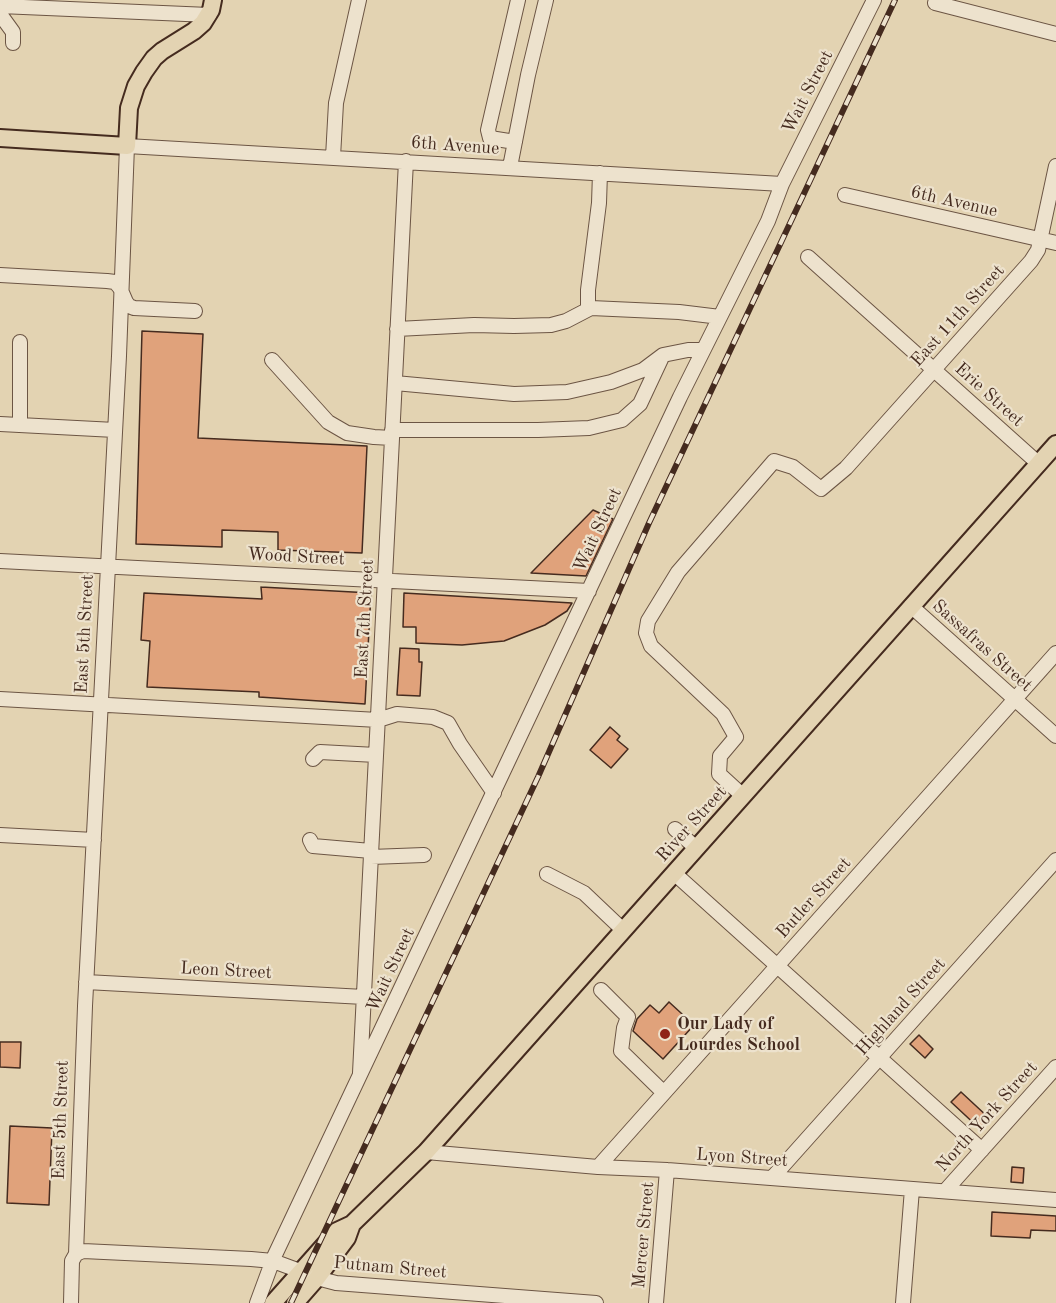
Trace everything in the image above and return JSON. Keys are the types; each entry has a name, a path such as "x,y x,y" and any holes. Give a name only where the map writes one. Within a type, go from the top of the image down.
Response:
{"main road":[{"name":"East 5th Street","path":"126,146 129,108 136,86 144,72 162,51 194,31 211,8"},
{"path":"0,138 126,146"},
{"name":"River Street","path":"273,1303 337,1231 352,1224 426,1152 1056,444"},
{"name":"River Street","path":"295,1303 347,1238 352,1224"}],"street":[{"path":"333,157 336,103 359,0"},
{"path":"515,142 490,138 488,130 518,0"},
{"path":"510,167 546,0"},
{"name":"Wait Street","path":"359,1079 680,397 768,221 782,184 874,0"},
{"path":"935,3 1056,34"},
{"path":"0,6 211,8"},
{"path":"0,14 13,32 13,43"},
{"name":"6th Avenue","path":"126,146 782,184"},
{"name":"East 5th Street","path":"71,1303 72,1261 76,1254 86,982 115,430 126,146"},
{"name":"East 7th Street","path":"359,1079 406,161"},
{"name":"East 11th Street","path":"742,796 719,774 720,756 736,737 723,714 651,646 646,633 648,621 678,572 774,461 793,467 820,489 846,468 1031,261 1038,250 1056,166"},
{"path":"588,309 600,173"},
{"name":"6th Avenue","path":"845,195 1056,243"},
{"name":"Erie Street","path":"808,257 1039,464"},
{"path":"0,275 107,280 115,282 126,302 134,308 195,311"},
{"path":"398,329 474,325 551,326 591,308 720,317"},
{"path":"20,342 21,425"},
{"path":"395,382 514,394 567,392 612,382 643,370 663,355 688,350 704,350"},
{"path":"272,360 328,422 348,433 374,438 392,434 589,428 622,420 640,404 663,355"},
{"path":"0,423 115,430"},
{"name":"Wood Street","path":"0,561 589,591"},
{"name":"Sassafras Street","path":"911,606 1056,736"},
{"name":"Butler Street","path":"598,1167 1056,653"},
{"path":"0,699 378,720 398,714 433,717 448,723 494,793"},
{"path":"313,759 320,752 375,755"},
{"path":"675,829 696,848"},
{"path":"0,835 94,840"},
{"path":"310,840 313,846 371,854 424,855"},
{"name":"Highland Street","path":"772,1178 1056,860"},
{"path":"674,873 982,1150"},
{"path":"547,874 584,893 623,930"},
{"name":"Leon Street","path":"86,982 364,996"},
{"path":"601,990 628,1017 621,1051 664,1093"},
{"name":"North York Street","path":"945,1191 1056,1067"},
{"path":"257,1303 273,1261 359,1079"},
{"name":"Lyon Street","path":"426,1152 598,1167 667,1170 1056,1200"},
{"name":"Mercer Street","path":"656,1303 667,1170"},
{"path":"903,1303 912,1189"},
{"name":"Putnam Street","path":"76,1254 83,1251 251,1258 273,1261 336,1283 596,1303"}],"building":[{"path":"142,331 203,334 198,438 367,446 362,553 278,550 278,532 222,530 222,547 136,544"},
{"path":"593,510 613,519 586,576 531,573"},
{"path":"261,587 371,593 365,704 259,697 259,692 147,687 150,641 141,640 144,593 262,599"},
{"path":"404,593 572,603 567,611 545,625 504,641 462,645 416,643 416,627 403,627"},
{"path":"400,648 419,649 419,662 422,662 420,696 397,695"},
{"path":"610,727 620,736 617,740 628,749 611,768 590,750"},
{"path":"669,1002 694,1025 663,1059 633,1031 637,1019 650,1005 659,1013"},
{"path":"919,1035 933,1049 925,1058 910,1044"},
{"path":"0,1042 21,1042 20,1068 0,1067"},
{"path":"961,1092 989,1118 980,1129 951,1102"},
{"path":"10,1126 52,1128 49,1205 7,1203"},
{"path":"1012,1167 1024,1168 1023,1183 1011,1182"},
{"path":"992,1212 1056,1216 1056,1231 1031,1230 1030,1238 991,1236"}],"railway":[{"path":"291,1303 538,777 649,523 895,0"}],"place":[{"name":"Our Lady of Lourdes School","path":"665,1034"}]}
